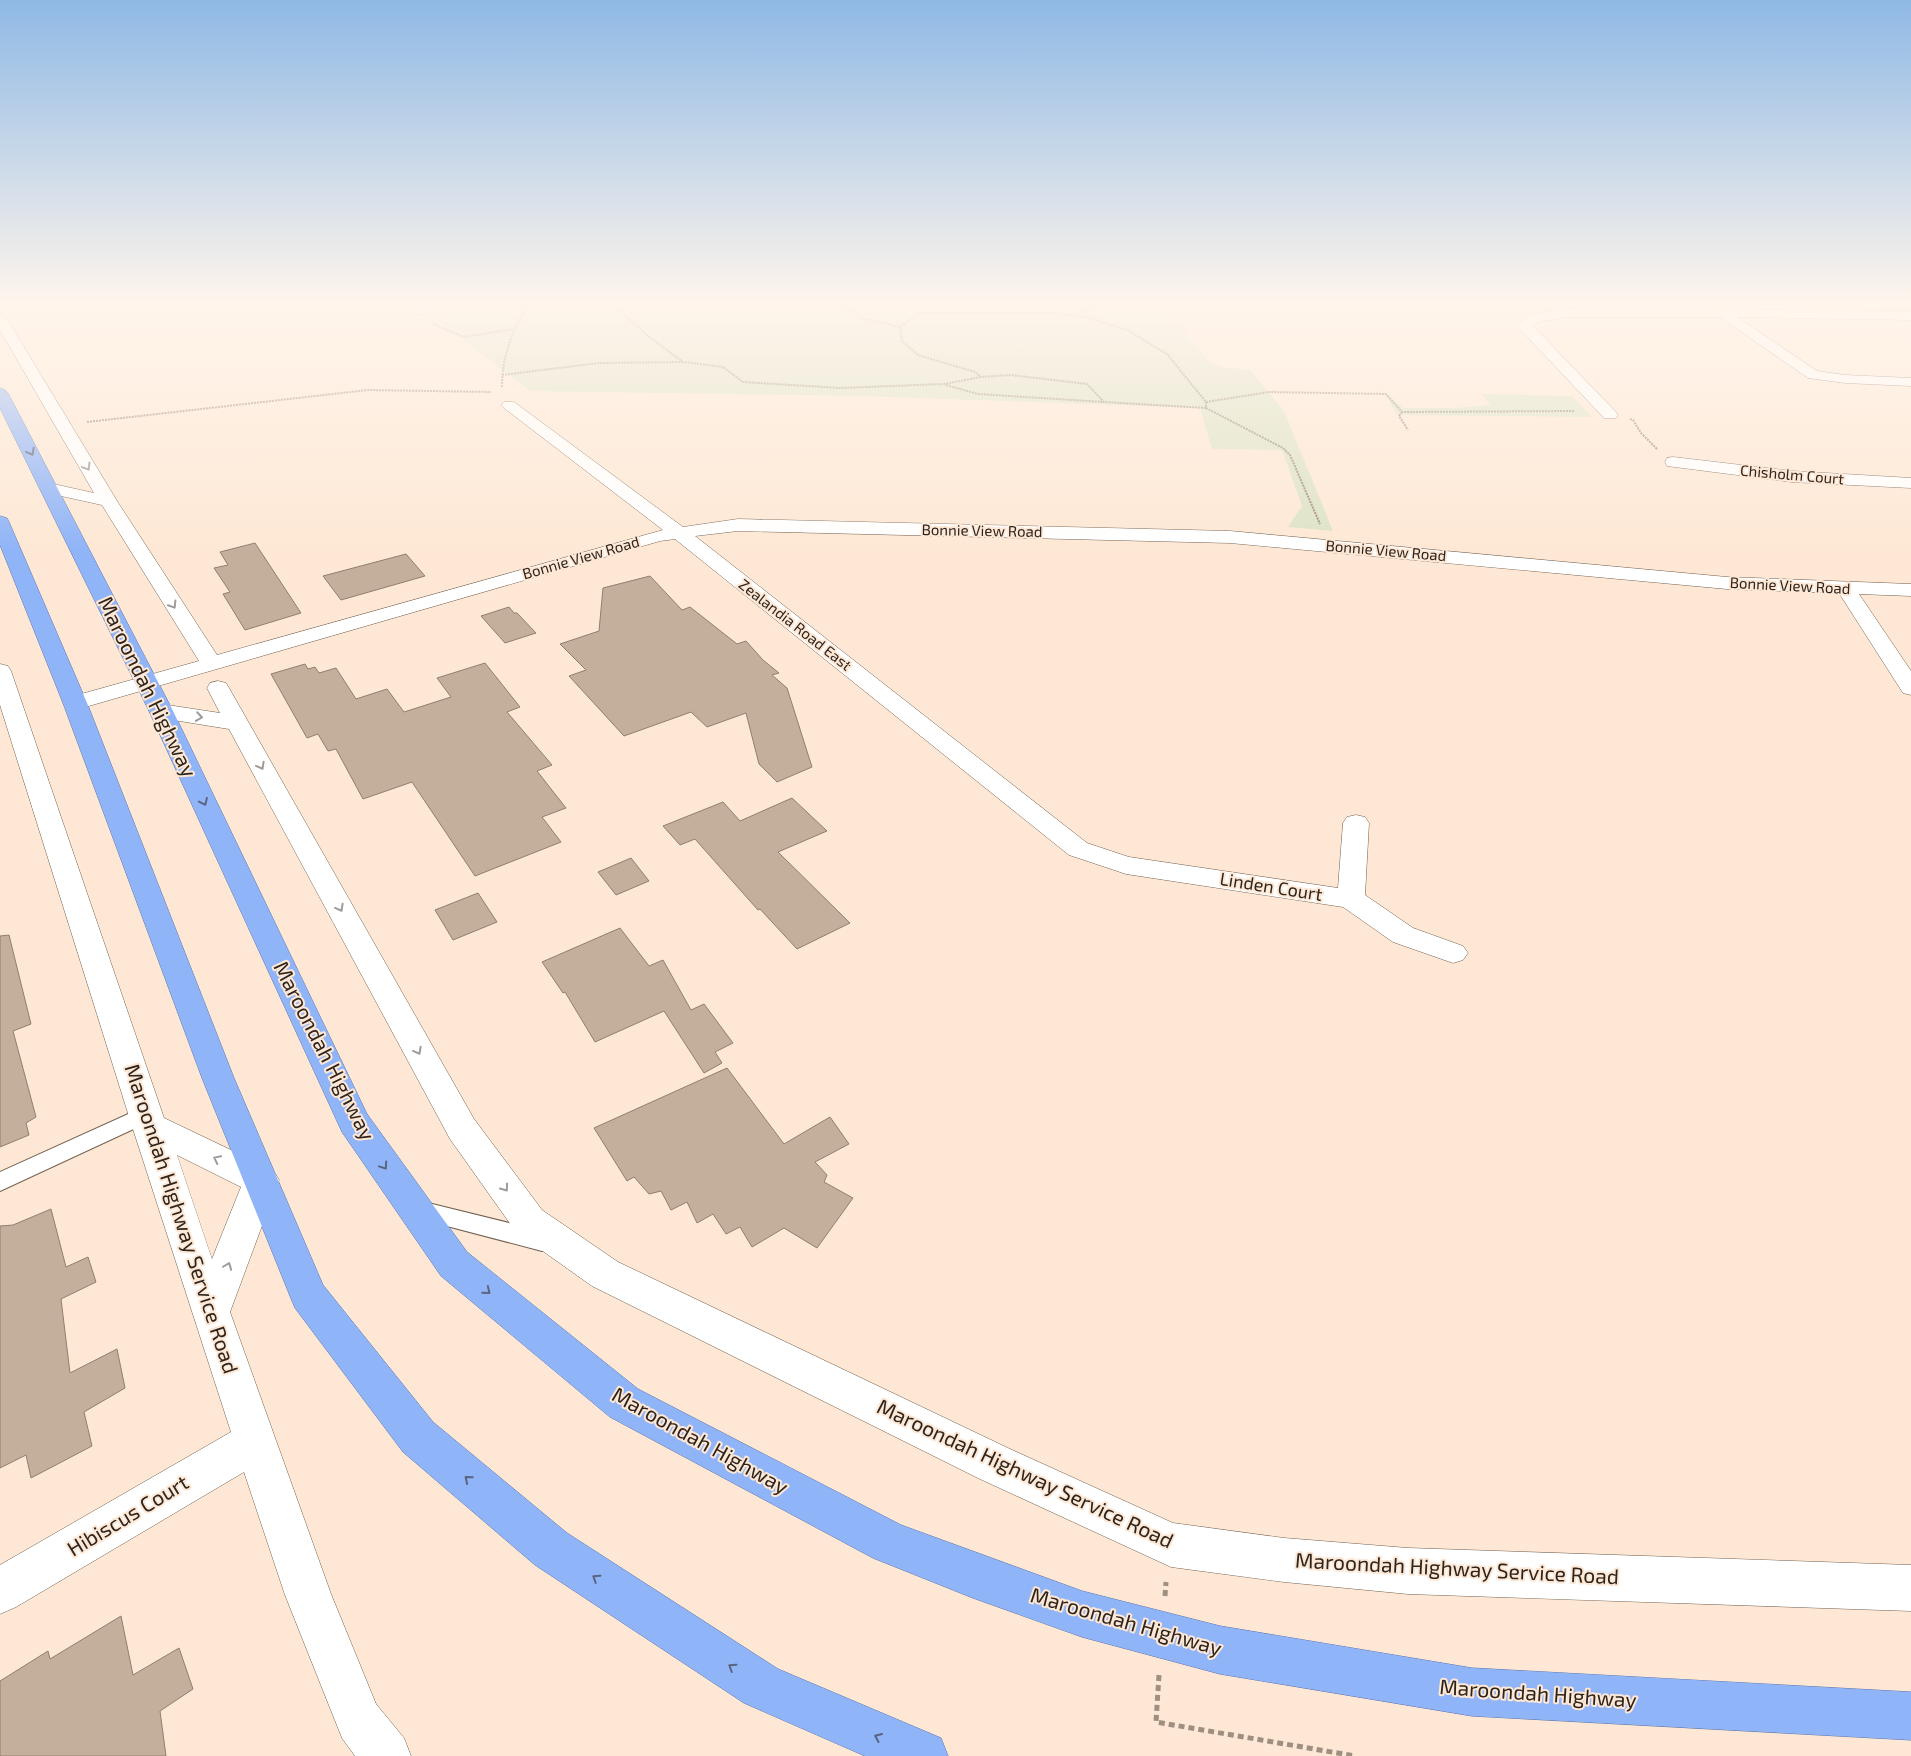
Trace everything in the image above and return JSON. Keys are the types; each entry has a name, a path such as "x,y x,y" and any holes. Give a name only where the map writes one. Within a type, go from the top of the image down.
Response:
{"highway":[{"name":"Maroondah Highway","path":"0,393 153,697 354,1122 454,1264 624,1404 889,1542 973,1575 1082,1614 1220,1650 1472,1692 1911,1716"},
{"path":"0,522 75,703 218,1078 309,1296 418,1437 551,1549 760,1686 923,1756"}],"street":[{"path":"37,386 211,663"},
{"path":"1582,386 1610,415"},
{"name":"Zealandia Road East","path":"505,399 678,532 1078,849"},
{"name":"Chisholm Court","path":"1673,462 1737,471 1911,483"},
{"path":"49,488 108,501"},
{"name":"Bonnie View Road","path":"75,703 153,697 211,663 658,536 738,525 1230,537 1727,583 1911,590"},
{"path":"1846,589 1911,688"},
{"name":"Maroondah Highway Service Road","path":"1,676 38,780 211,1312 308,1595 359,1721 386,1756"},
{"name":"Maroondah Highway Service Road","path":"218,688 462,1129 529,1221 564,1247 614,1278 995,1464 1171,1545 1284,1560 1408,1571 1911,1588"},
{"path":"153,697 238,723"},
{"path":"1351,899 1356,823"},
{"name":"Linden Court","path":"1078,849 1126,865 1351,899 1403,935 1453,953"},
{"path":"147,1120 261,1180 211,1312"},
{"name":"Hibiscus Court","path":"0,1591 256,1441"}],"lane":[{"path":"0,1182 147,1120"},
{"name":"Maroondah Highway Service Road","path":"413,1208 564,1247"}],"path":[{"path":"503,386 505,399"},
{"path":"807,386 840,388 893,386"},
{"path":"951,386 978,394 1206,408 1283,448 1290,455 1329,546"},
{"path":"1089,386 1104,402"},
{"path":"1193,386 1206,402 1206,408"},
{"path":"61,424 368,390 492,392"},
{"path":"1206,402 1269,392 1386,394 1402,412 1476,413 1589,411 1582,404 1599,403"},
{"path":"1402,412 1399,416 1408,430"},
{"path":"1610,415 1633,420 1645,439 1673,462"}],"green space":[{"path":"523,386 1263,386 1284,411 1333,531 1288,527 1302,506 1282,450 1212,449 1200,408 860,396 530,391"},
{"path":"1382,390 1403,408 1456,408 1490,405 1482,394 1572,396 1592,417 1397,415"}],"building":[{"path":"255,543 301,613 245,630 223,594 230,592 214,568 228,565 220,552"},
{"path":"406,554 425,576 341,600 323,576"},
{"path":"650,576 682,610 690,607 737,644 746,641 763,660 779,673 772,675 787,688 812,767 777,782 759,764 746,713 707,727 691,712 624,736 569,676 586,670 560,644 599,631 603,588"},
{"path":"509,607 536,633 505,643 481,616"},
{"path":"485,663 520,707 507,712 552,765 537,771 566,808 542,817 561,842 475,876 412,782 363,799 336,749 328,751 318,734 307,738 271,674 305,664 308,669 315,667 319,673 336,668 356,699 387,689 404,712 451,697 437,678"},
{"path":"792,798 827,831 778,852 850,923 797,949 760,909 758,910 695,839 680,845 663,826 723,802 740,821"},
{"path":"631,858 649,881 616,895 598,872"},
{"path":"478,893 497,922 453,940 435,910"},
{"path":"620,928 649,966 663,960 691,1010 704,1004 733,1043 715,1052 722,1063 704,1073 664,1011 595,1042 565,992 563,993 542,962"},
{"path":"9,935 31,1024 13,1031 36,1117 26,1123 29,1135 0,1147 0,936"},
{"path":"727,1068 784,1144 830,1117 849,1144 815,1162 827,1175 824,1182 853,1198 817,1248 784,1228 752,1247 740,1227 726,1234 713,1214 697,1223 687,1202 671,1210 661,1191 649,1194 634,1177 627,1181 594,1128"},
{"path":"51,1209 66,1267 88,1257 96,1282 61,1299 70,1373 117,1349 125,1388 84,1412 92,1446 31,1478 26,1455 0,1468 0,1226 13,1225"},
{"path":"121,1616 133,1675 179,1648 193,1689 160,1711 166,1756 0,1756 0,1681 48,1651 50,1659"}]}
